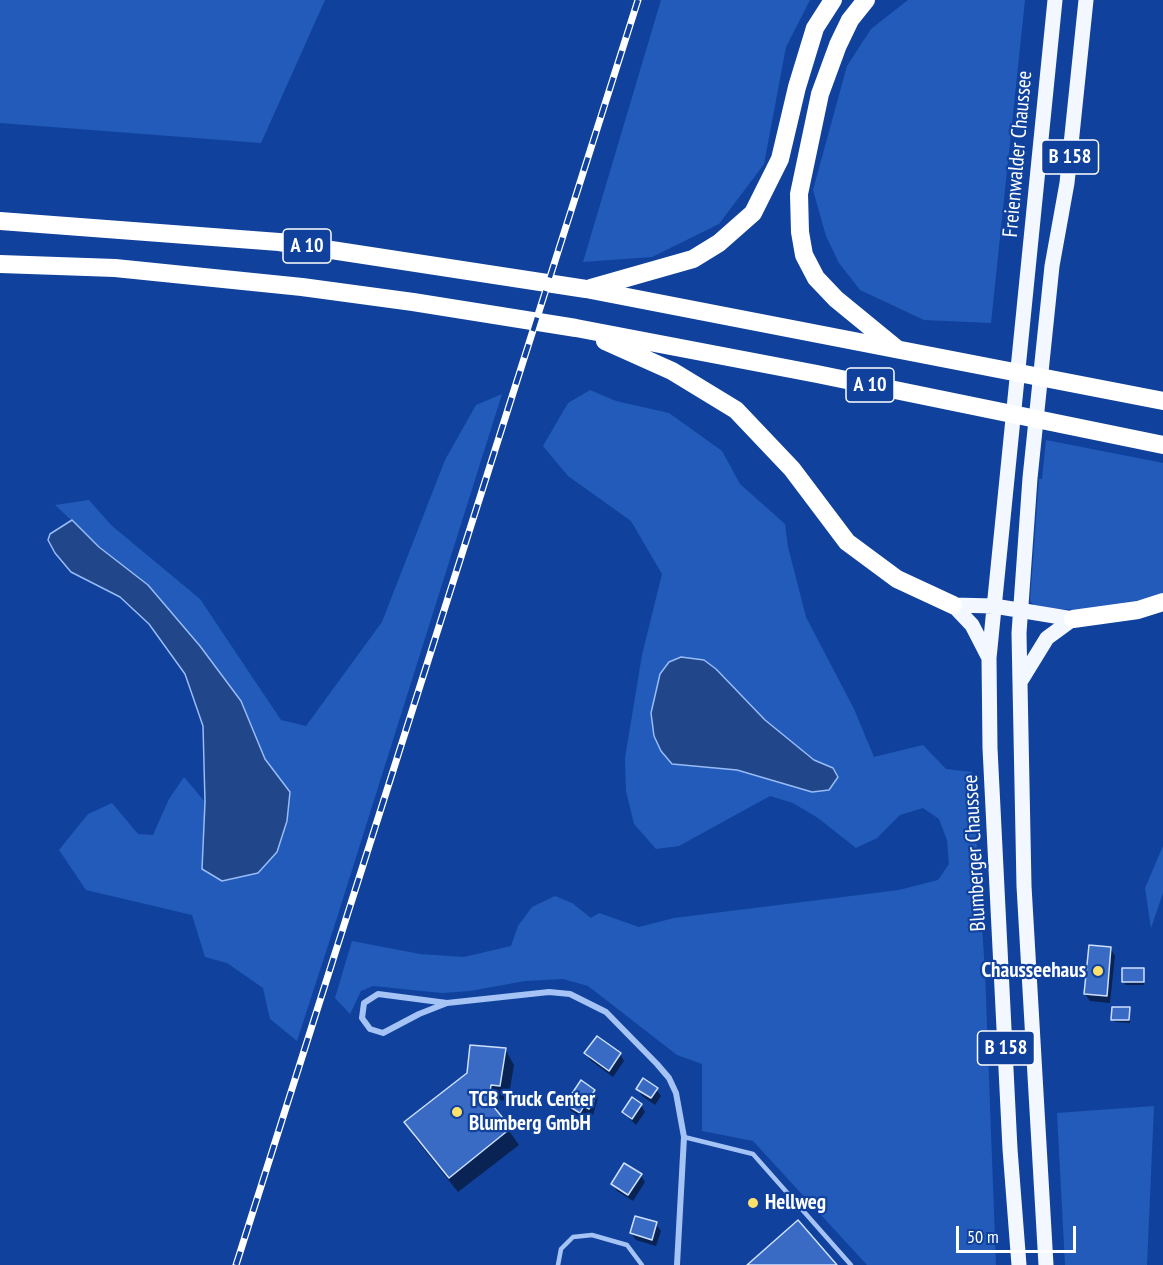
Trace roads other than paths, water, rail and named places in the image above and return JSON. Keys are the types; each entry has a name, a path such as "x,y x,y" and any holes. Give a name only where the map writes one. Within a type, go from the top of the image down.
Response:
{"highway":[{"path":"586,289 693,259 719,243 753,213 780,159 796,87 815,28 833,0"},
{"path":"866,0 850,20 820,94 799,194 800,232 804,255 816,278 836,299 898,350"},
{"name":"A 10","path":"0,221 279,242 586,289 1163,401"},
{"name":"A 10","path":"0,264 115,268 302,287 576,328 817,374 1163,446"},
{"path":"576,328 672,371 736,410 792,469 847,542 897,579 953,605"},
{"path":"1073,619 1138,610 1163,602"}],"main road":[{"name":"Freienwalder Chaussee","path":"1008,476 1055,0"},
{"name":"B 158","path":"1046,1265 1024,886 1018,684 1020,612 1030,478 1052,266 1067,183 1086,0"},
{"name":"Blumberger Chaussee","path":"1008,476 989,658 990,748 1010,1149 1019,1265"},
{"path":"953,605 994,606 1073,619"},
{"path":"953,605 972,625 989,658"},
{"path":"1018,684 1047,638 1073,619"}],"street":[{"path":"447,1003 419,1014 383,1033 370,1029 362,1018 364,1003 378,994 447,1003 549,992 570,994 606,1012 669,1078 679,1104 684,1137 677,1265"}],"lane":[{"path":"684,1137 753,1154 851,1265"},
{"path":"558,1265 561,1249 573,1237 592,1235 627,1245 642,1265"}],"railway":[{"path":"236,1265 638,0"}],"place":[{"name":"Chausseehaus","path":"1098,971"},
{"name":"TCB Truck Center Blumberg GmbH","path":"457,1112"},
{"name":"Hellweg","path":"753,1203"}]}
